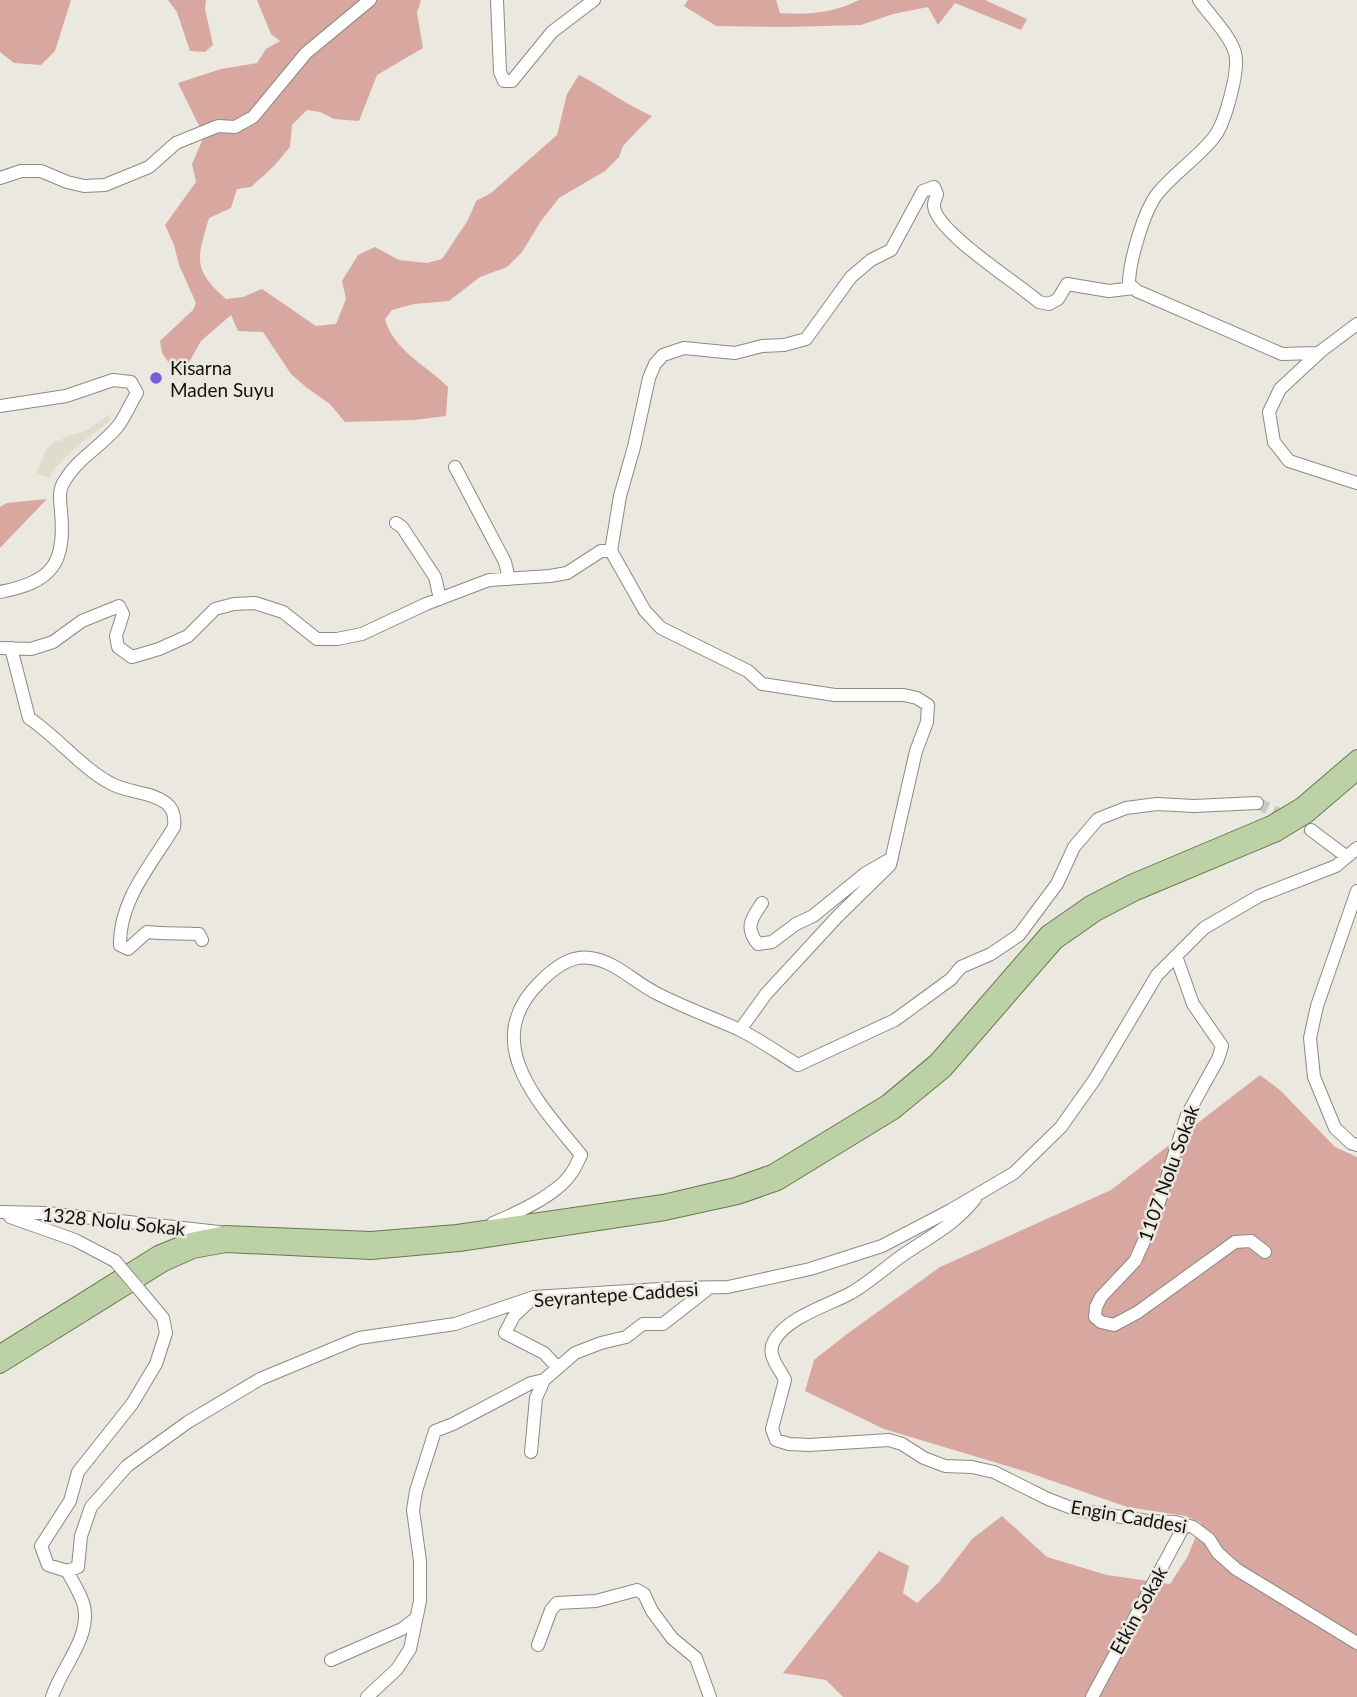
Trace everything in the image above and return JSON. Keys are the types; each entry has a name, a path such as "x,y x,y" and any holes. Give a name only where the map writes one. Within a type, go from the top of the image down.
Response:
{"main road":[{"path":"0,1352 158,1253 190,1240 228,1233 371,1239 482,1228 663,1202 735,1185 772,1171 887,1102 936,1061 1047,933 1090,903 1131,882 1271,823 1301,805 1357,757"},
{"path":"0,1366 164,1264 193,1251 226,1245 371,1252 459,1244 665,1213 738,1196 778,1182 894,1112 945,1070 1056,942 1096,914 1136,893 1277,834 1308,815 1357,773"}],"street":[{"path":"0,178 21,171 41,171 84,186 105,185 149,167 176,143 218,126 235,127 253,117 306,53 370,0"},
{"path":"497,0 500,72 503,81 512,81 552,32 594,0"},
{"path":"1199,0 1236,55 1235,81 1216,135 1156,195 1136,241 1129,284 1282,354 1318,354"},
{"path":"740,1030 765,994 890,865 916,751 927,722 928,705 917,698 904,695 835,695 762,684 748,671 661,628 645,611 611,551 620,496 649,378 655,364 663,355 684,348 735,353 806,340 851,277 871,260 891,250 923,191 933,187 937,194 933,205 937,216 966,247 1039,302 1049,304 1058,299 1067,285 1109,291 1133,288"},
{"path":"1357,324 1318,354 1280,389 1269,412 1274,442 1289,461 1357,482"},
{"path":"0,406 66,396 113,380 131,382 136,393 118,426 64,481 59,496 62,531 58,562 40,580 0,592"},
{"path":"455,467 506,562 509,579"},
{"path":"396,523 402,527 435,577 440,599"},
{"path":"202,940 199,934 168,935 147,932 128,949 120,945 120,932 132,893 174,827 175,817 169,804 156,797 131,792 109,783 29,718 5,648 31,649 53,642 82,621 119,606 123,614 116,636 118,647 132,657 188,636 215,609 233,604 255,603 283,612 317,639 337,639 362,634 489,580 567,573 601,551 611,551"},
{"path":"482,1228 515,1214 545,1196 570,1176 581,1155 540,1107 514,1055 515,1017 527,994 559,964 589,957 612,965 652,991 740,1030 798,1065 895,1020 951,979 961,967 990,954 1019,935 1057,884 1074,846 1098,819 1126,808 1157,804 1194,806 1257,803"},
{"path":"1311,830 1352,852"},
{"name":"Seyrantepe Caddesi","path":"67,1571 78,1567 81,1535 91,1507 127,1466 187,1422 260,1379 359,1338 454,1324 534,1297 728,1287 810,1269 882,1246 979,1193 1014,1173 1061,1127 1095,1079 1157,975 1204,928 1259,896 1336,866 1352,852"},
{"path":"762,903 751,921 751,936 758,944 772,942 796,924 813,916 866,873 892,857"},
{"path":"1357,891 1317,1006 1310,1038 1314,1077 1335,1128 1357,1145"},
{"name":"1107 Nolu Sokak","path":"1176,956 1193,1004 1222,1046 1218,1059 1186,1115 1153,1221 1135,1261 1101,1297 1095,1317 1101,1322 1114,1325 1138,1312 1235,1242 1251,1241 1265,1252"},
{"name":"Engin Caddesi","path":"979,1193 963,1214 942,1232 904,1254 855,1290 807,1314 774,1341 772,1357 785,1380 772,1429 776,1440 809,1446 889,1440 945,1466 972,1467 994,1472 1077,1510 1187,1525 1202,1532 1218,1553 1236,1569 1357,1643"},
{"path":"0,1213 75,1240 116,1261 163,1318 166,1333 156,1364 132,1404 78,1472 70,1501 41,1546 48,1565 67,1571 84,1605 85,1622 78,1643 58,1679 52,1697"},
{"name":"1328 Nolu Sokak","path":"0,1213 47,1213 228,1233"},
{"path":"531,1452 536,1398 544,1380 575,1353 626,1337 643,1324 663,1324 709,1287"},
{"path":"534,1297 514,1316 505,1332 544,1353 558,1368"},
{"path":"367,1697 397,1669 410,1649 420,1601 420,1572 413,1510 416,1491 435,1431 531,1383 544,1380"},
{"name":"Etkin Sokak","path":"1092,1697 1187,1525"},
{"path":"538,1645 551,1609 556,1603 596,1601 637,1590 644,1594 652,1611 672,1638 696,1658 710,1697"},
{"path":"331,1660 402,1629 415,1619"}],"shaded area":[{"path":"0,0 71,0 55,51 41,65 14,63 0,52"},
{"path":"168,0 206,0 205,9 213,45 205,52 190,51 177,12"},
{"path":"257,0 421,0 417,13 423,48 377,75 359,121 334,119 320,112 307,110 292,125 290,147 273,167 251,187 237,189 231,208 209,218 200,263 215,289 226,299 243,297 262,289 316,326 336,324 346,299 342,281 358,255 375,247 399,260 427,263 442,259 468,220 476,201 491,193 557,135 567,94 579,75 652,116 623,146 619,157 605,171 559,198 522,252 507,267 480,277 449,301 414,304 392,310 385,319 395,340 448,387 446,416 345,422 330,404 291,374 263,332 238,331 231,315 201,341 188,364 177,374 162,353 160,341 193,310 196,303 165,225 196,182 192,164 204,136 178,83 221,69 257,63 266,49 280,41 271,34"},
{"path":"688,0 776,0 780,13 801,14 830,10 859,0 985,0 1027,19 1021,30 955,3 938,25 928,7 893,14 861,25 716,26 684,6"},
{"path":"108,415 111,420 77,446 53,470 50,478 36,474 45,451 56,440 59,442 66,436 86,431"},
{"path":"47,499 0,548 0,507 7,503"},
{"path":"1260,1075 1280,1090 1335,1147 1357,1157 1357,1697 843,1697 826,1680 783,1673 879,1551 909,1566 903,1593 917,1603 939,1582 972,1539 1002,1516 1047,1557 1107,1575 1170,1584 1188,1556 1201,1523 1186,1516 1127,1507 1027,1472 884,1429 805,1391 814,1360 940,1267 1111,1190"}],"tunnel":[{"path":"1257,803 1311,830"}],"place":[{"name":"Kisarna Maden Suyu","path":"156,378"}]}
